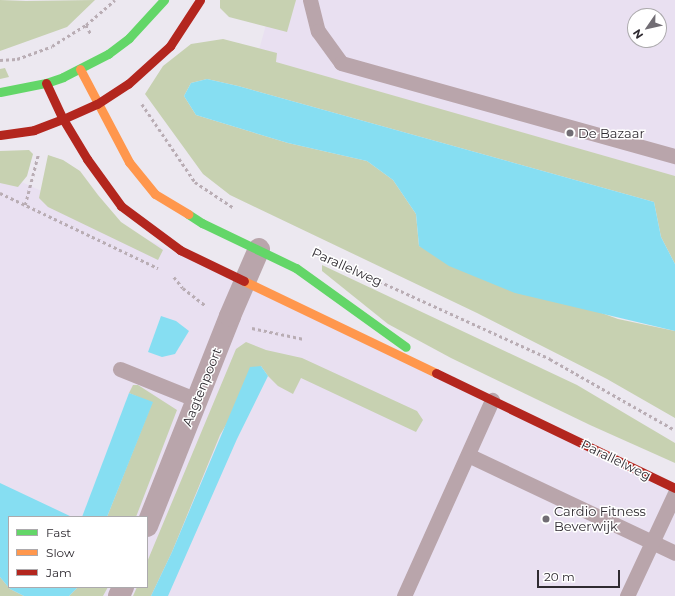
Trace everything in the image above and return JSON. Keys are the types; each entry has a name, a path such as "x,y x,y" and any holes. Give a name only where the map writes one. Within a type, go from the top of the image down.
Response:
{"main road":[{"path":"0,92 46,83 80,69 108,54 130,38 164,0"},
{"path":"0,135 34,130 63,119 97,104 128,84 170,46 200,0"},
{"name":"Parallelweg","path":"80,69 97,104 129,162 155,194 202,223 296,268 398,341 438,373"},
{"name":"Parallelweg","path":"46,83 63,119 87,159 121,206 180,250 675,488"}],"street":[{"name":"Aagtenpoort","path":"148,523 230,316 259,249"}],"lane":[{"path":"310,0 318,31 341,63 675,156"},
{"path":"120,369 197,400"},
{"path":"404,596 492,400"},
{"path":"468,455 653,544 675,553"},
{"path":"627,596 653,544 675,493"}],"path":[{"path":"0,60 17,59 52,46 86,25 115,0"},
{"path":"86,25 108,54"},
{"path":"128,84 195,182 240,212"},
{"path":"0,193 163,270"},
{"name":"Parallelweg","path":"325,256 550,359 675,430"},
{"path":"169,274 205,305 230,316"}],"shaded area":[{"name":"De Bazaar","path":"273,0 675,0 675,196 253,71"},
{"path":"0,172 438,373 675,485 675,596 0,596"}],"green space":[{"path":"0,0 95,0 67,27 0,51"},
{"path":"220,0 296,0 287,32 229,17 220,8"},
{"path":"223,39 277,53 276,62 675,176 675,264 661,237 654,202 238,86 207,79 191,83 184,96 196,115 288,143 367,161 393,180 416,214 419,246 618,319 675,331 675,418 607,379 477,313 230,195 203,174 145,94 163,66 191,44"},
{"path":"5,68 9,77 0,79 0,69"},
{"path":"29,150 33,154 27,176 18,187 0,183 0,151"},
{"path":"48,155 63,160 80,171 121,222 163,250 158,260 48,207 39,198"},
{"path":"322,265 577,385 675,443 675,463 590,425 451,358 388,324 322,271"},
{"path":"246,342 266,350 302,358 417,411 423,420 416,432 301,378 293,394 278,386 261,366 220,435 172,552 151,596 133,596 137,588 148,588 148,560 236,349"},
{"path":"133,385 138,385 177,410 136,516 107,516 152,403 129,393"},
{"path":"0,577 8,588 24,596 0,596"},
{"path":"77,588 107,588 103,596 69,596"}],"water":[{"path":"207,79 238,86 654,202 661,237 675,264 675,331 515,293 449,266 419,246 416,214 393,180 367,161 288,143 196,115 184,96 191,83"},
{"path":"161,316 176,321 189,331 175,354 162,357 148,352"},
{"path":"261,366 268,376 237,439 168,596 151,596 172,552 250,367"},
{"path":"129,393 153,402 107,516 82,516"},
{"path":"0,483 70,516 8,516 8,587 0,577"},
{"path":"9,588 77,588 69,596 24,596"}],"traffic: fast":[{"path":"0,92 46,83 63,77 108,54 129,38 164,0"},
{"path":"188,214 202,223 296,268 406,347"}],"traffic: slow":[{"path":"80,69 129,162 155,194 188,214"},
{"path":"244,281 436,373"}],"traffic: jam":[{"path":"0,135 34,130 63,119 97,104 128,84 170,46 200,0"},
{"path":"46,83 63,119 87,159 121,206 180,250 244,281"},
{"path":"436,373 675,488"}],"place":[{"name":"De Bazaar","path":"570,133"},
{"name":"Cardio Fitness Beverwijk","path":"546,519"}]}
